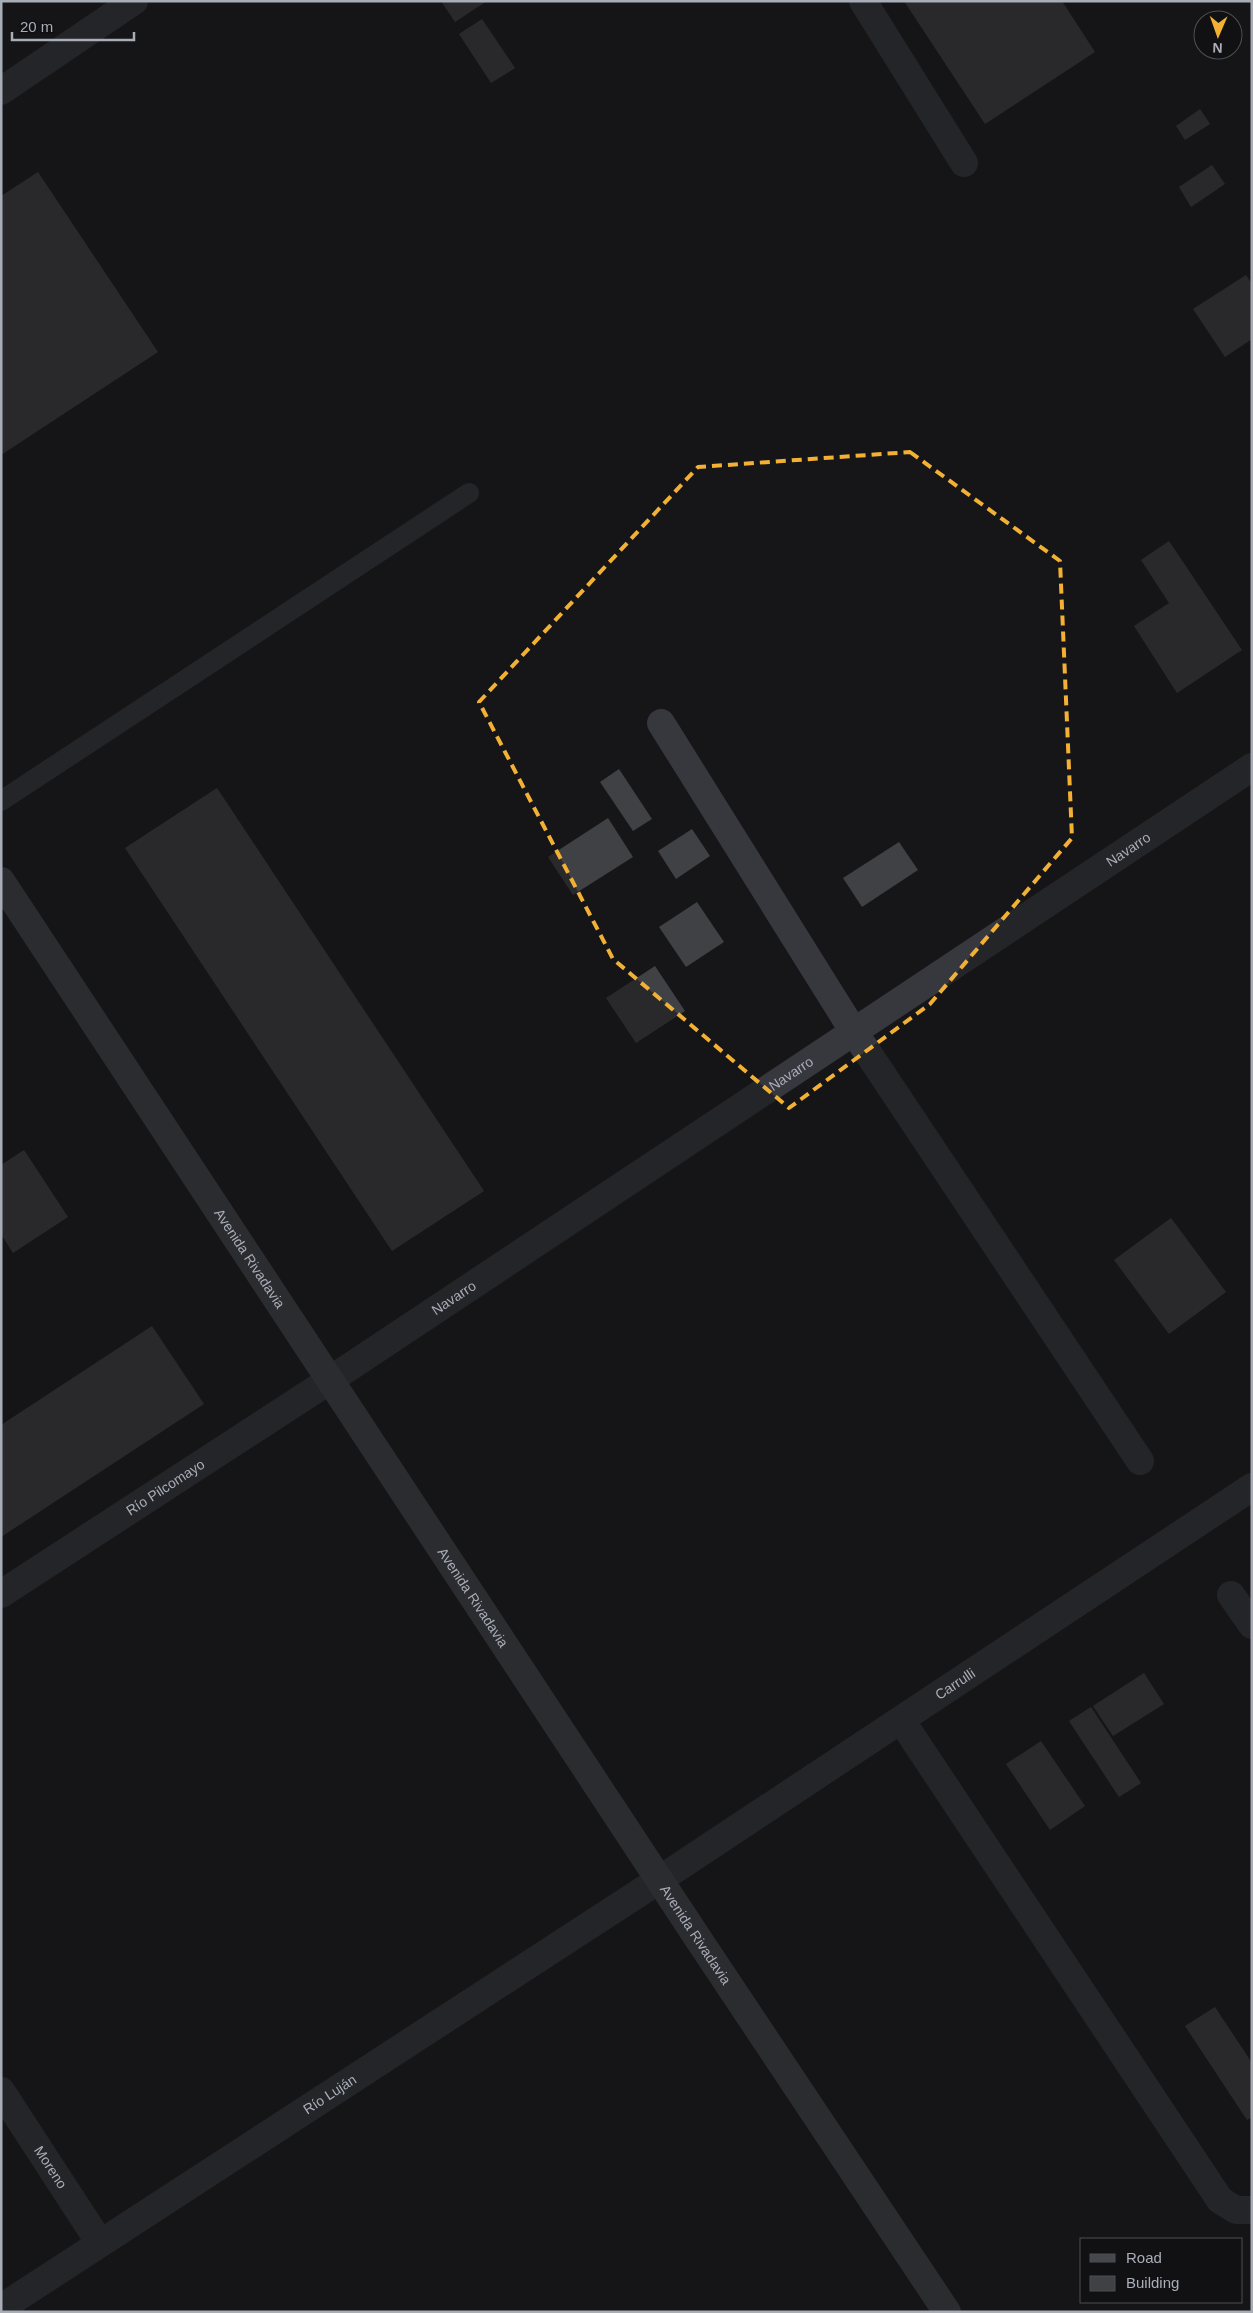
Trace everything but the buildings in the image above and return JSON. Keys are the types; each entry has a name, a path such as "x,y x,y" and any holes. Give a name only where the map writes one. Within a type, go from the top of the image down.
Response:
{"main road":[{"name":"Avenida Rivadavia","path":"1,881 659,1880 948,2312"}],"street":[{"path":"1,91 134,1"},
{"path":"863,1 964,163"},
{"path":"660,723 854,1032 1140,1461"},
{"name":"Navarro","path":"330,1380 1252,767"},
{"name":"Río Pilcomayo","path":"1,1594 330,1380"},
{"name":"Carrulli","path":"659,1880 1252,1488"},
{"path":"1231,1595 1252,1626"},
{"path":"901,1720 1220,2200 1244,2210"},
{"name":"Río Luján","path":"1,2308 659,1880"},
{"name":"Moreno","path":"1,2091 100,2243"}],"lane":[{"path":"1,801 469,493"}],"highlighted area":[{"path":"910,452 1060,561 1072,838 930,1004 789,1108 613,959 479,702 698,467"}]}
